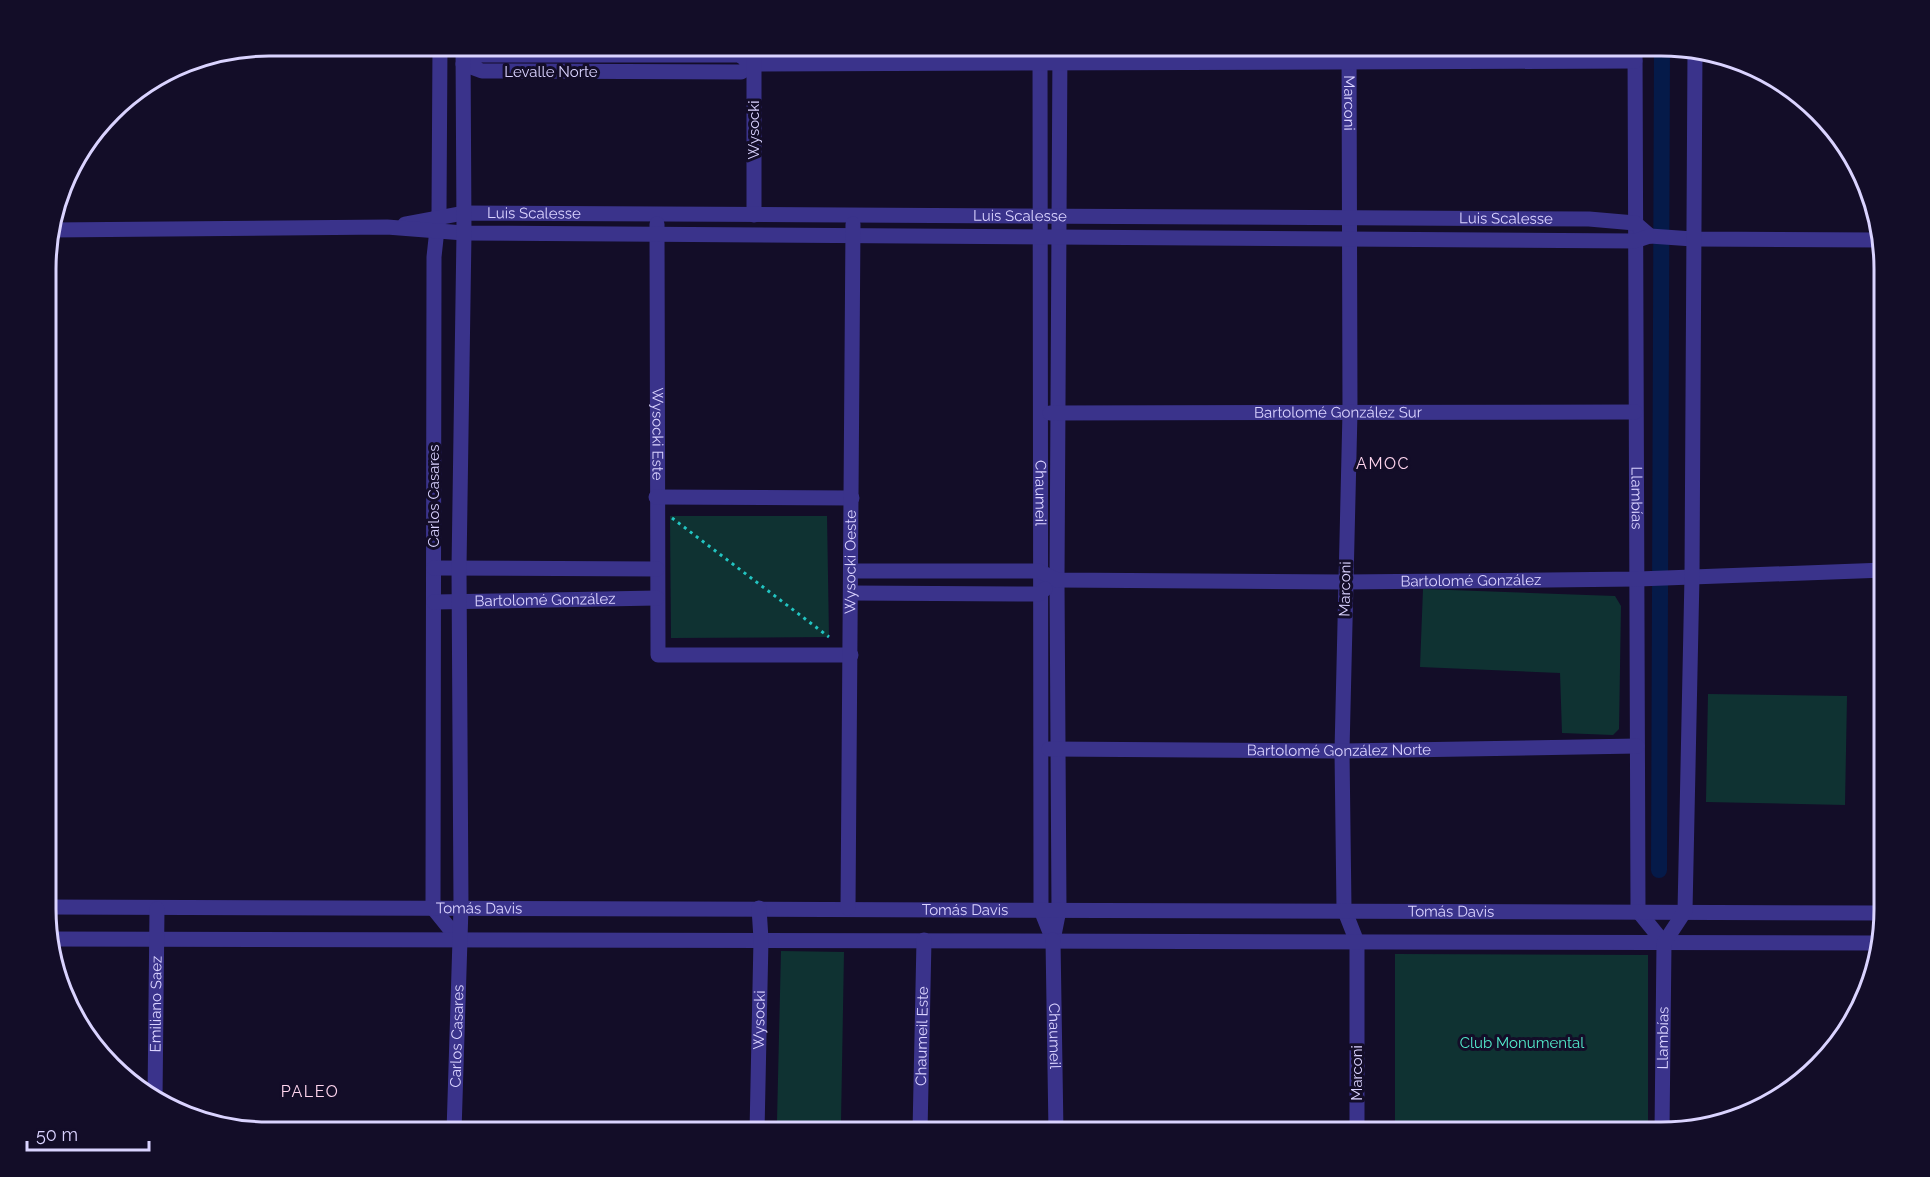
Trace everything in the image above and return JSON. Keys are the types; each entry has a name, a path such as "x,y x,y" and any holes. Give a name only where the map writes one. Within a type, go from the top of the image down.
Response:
{"street":[{"name":"Carlos Casares","path":"433,908 434,257 438,225 440,55"},
{"name":"Carlos Casares","path":"454,1122 458,939 461,908 459,568 464,233 463,55"},
{"name":"Levalle Norte","path":"463,64 480,55 739,55 754,64 1468,61 1593,55"},
{"name":"Wysocki","path":"753,215 754,55"},
{"name":"Chaumeil","path":"1040,55 1041,910 1053,940"},
{"name":"Chaumeil","path":"1056,1122 1053,940 1059,910 1057,580 1060,55"},
{"name":"Marconi","path":"1349,55 1350,412 1342,751 1344,909 1357,942 1357,1122"},
{"path":"1468,55 1468,61"},
{"name":"Llambías","path":"1635,55 1635,412 1645,579 1637,746 1638,911"},
{"path":"1638,911 1664,943 1685,911 1692,576 1695,58"},
{"name":"Luis Scalesse","path":"438,225 464,213 1351,216 1588,219 1635,223"},
{"name":"Wysocki Este","path":"657,214 658,655 850,655"},
{"name":"Wysocki Oeste","path":"848,908 853,215"},
{"path":"1635,223 1650,236"},
{"name":"Luis Scalesse","path":"59,230 438,225 464,233 1351,237 1635,241 1650,236 1693,239 1873,240"},
{"name":"Bartolomé González Sur","path":"1040,413 1635,412"},
{"path":"656,497 852,498"},
{"name":"Bartolomé González","path":"434,568 657,569"},
{"name":"Bartolomé González","path":"851,571 1039,571 1057,580 1345,582 1645,579 1874,570"},
{"path":"851,593 1039,594 1057,580"},
{"name":"Bartolomé González","path":"434,602 657,598"},
{"name":"Bartolomé González Norte","path":"1040,748 1342,751 1637,746"},
{"name":"Tomás Davis","path":"56,907 1874,912"},
{"path":"433,908 458,939"},
{"name":"Wysocki","path":"757,1122 761,939 759,908"},
{"name":"Emiliano Saez","path":"155,1089 157,909"},
{"name":"Tomás Davis","path":"58,939 1872,943"},
{"name":"Chaumeil Este","path":"920,1122 924,940"},
{"name":"Llambías","path":"1662,1122 1664,943"}],"path":[{"path":"670,516 828,637"}],"green space":[{"path":"670,516 827,516 829,637 671,638"},
{"path":"1423,589 1615,596 1621,606 1619,729 1613,735 1562,733 1560,673 1420,667"},
{"path":"1708,694 1847,696 1845,805 1706,802"},
{"path":"781,951 844,952 841,1122 777,1121"},
{"name":"Club Monumental","path":"1395,954 1648,955 1648,1122 1395,1122"}],"waterway":[{"path":"1659,870 1662,55"}],"district":[{"name":"AMOC","path":"1383,463"},
{"name":"PALEO","path":"310,1091"}]}
